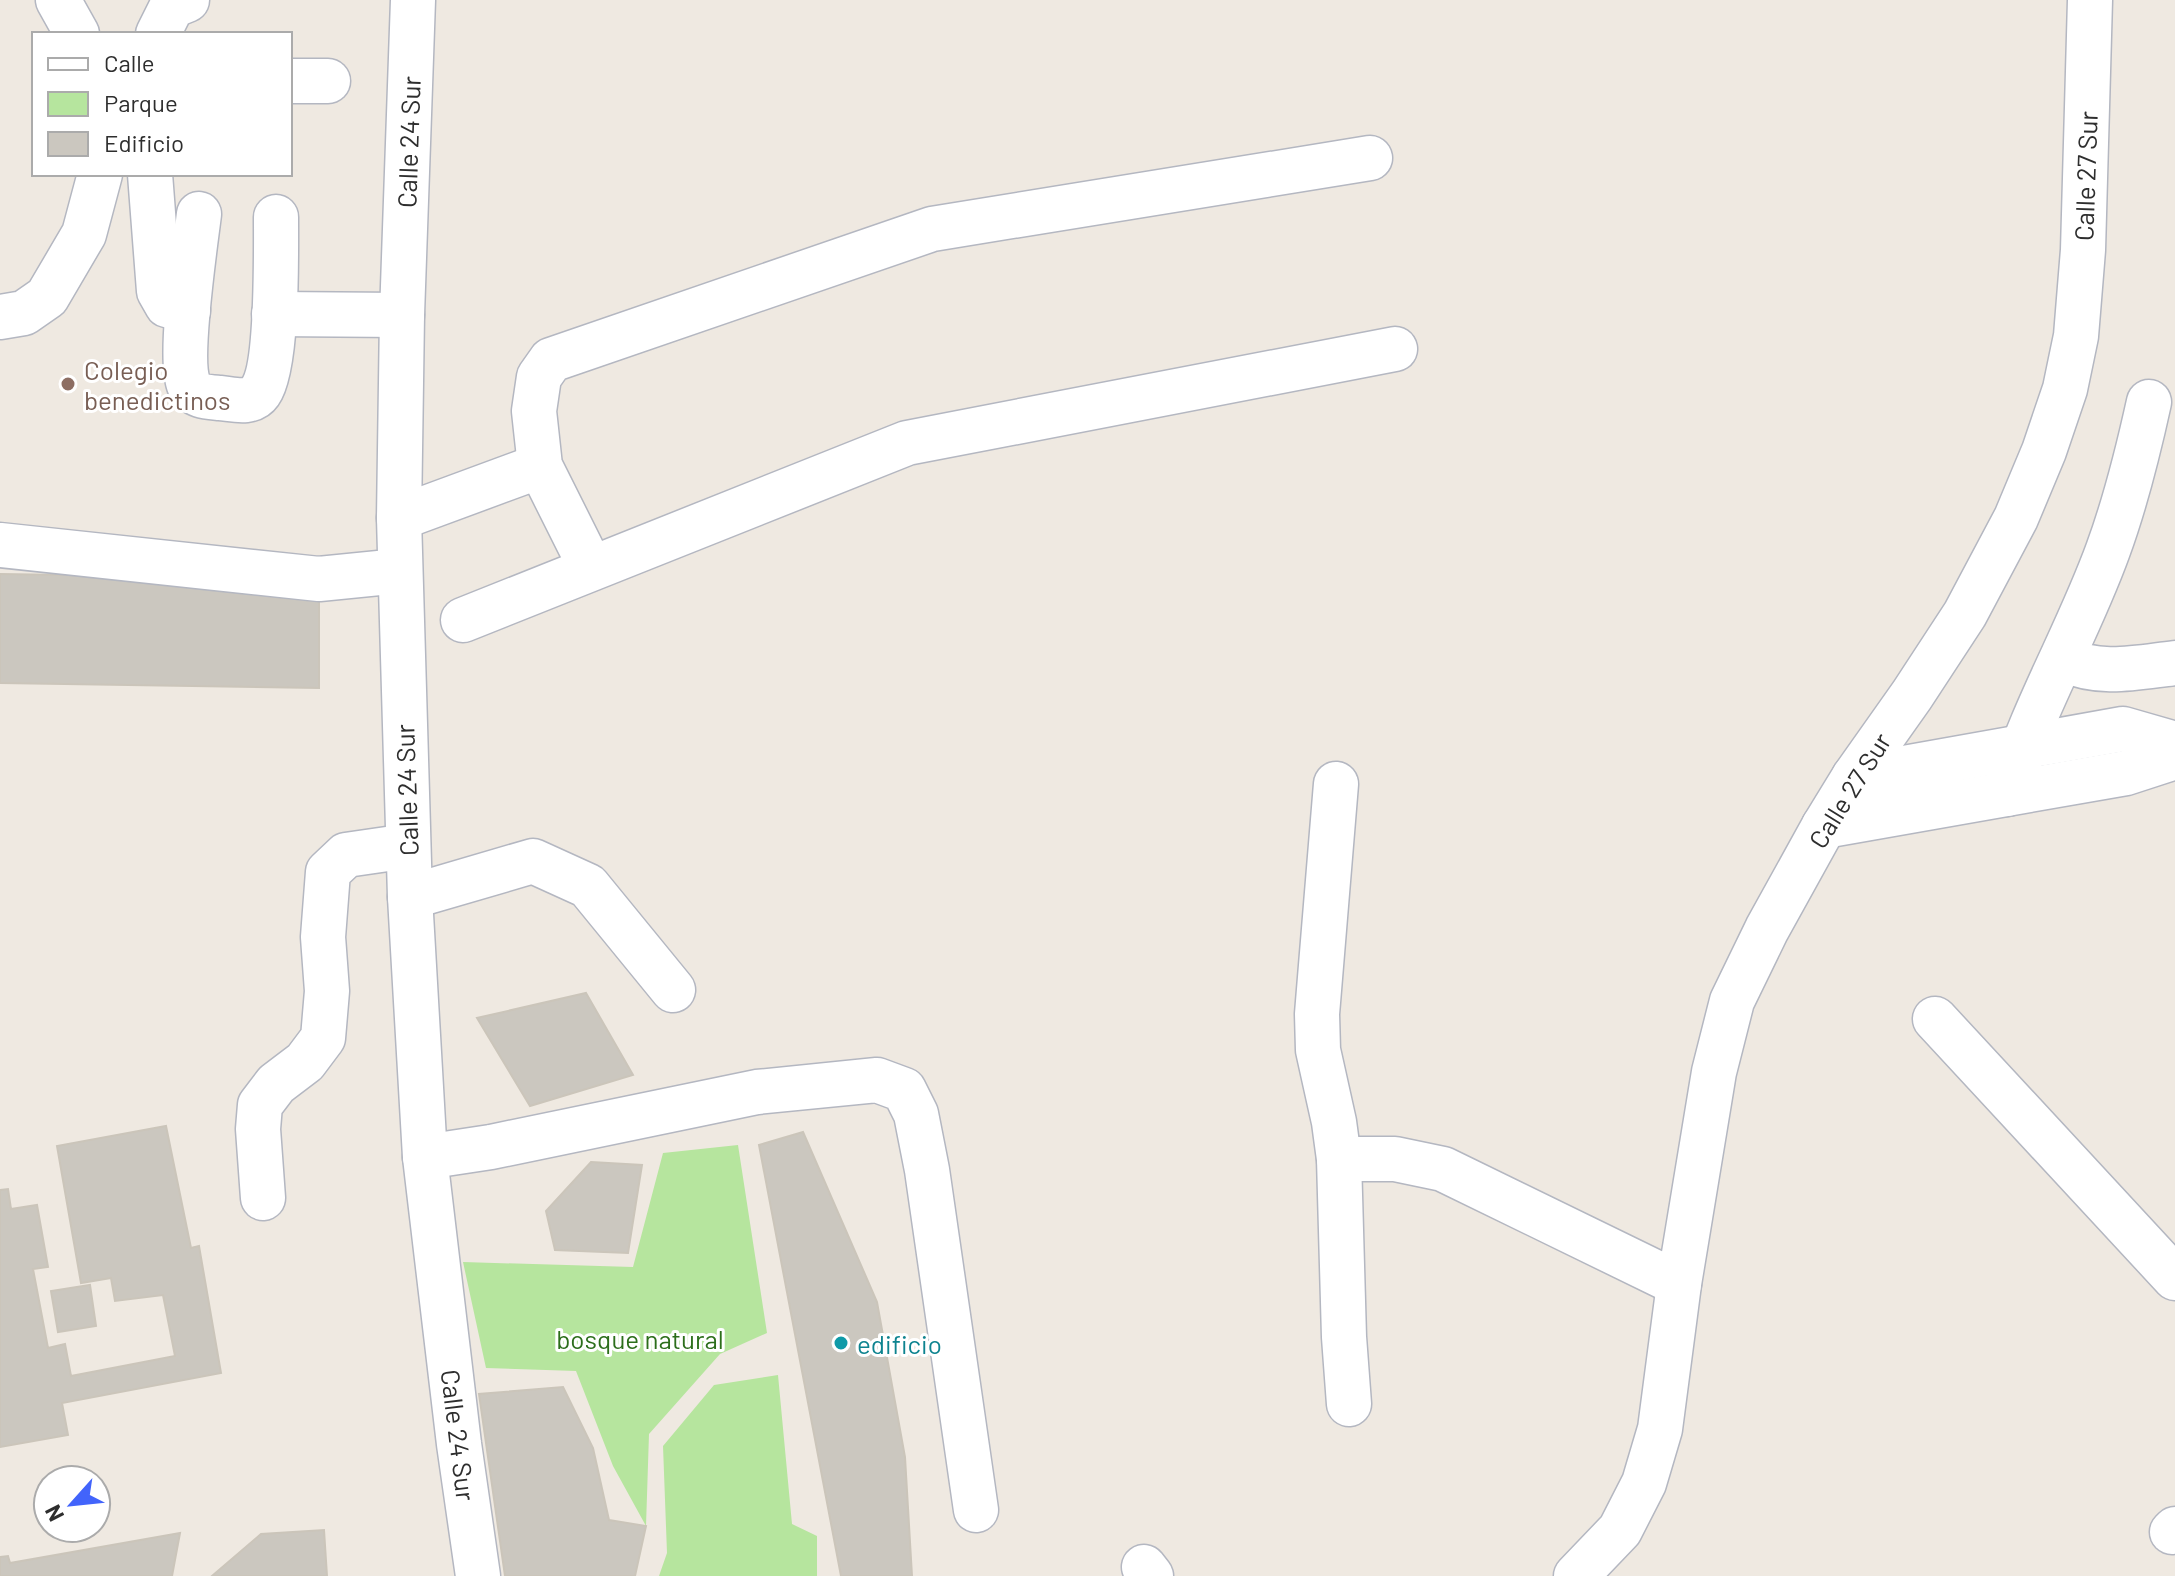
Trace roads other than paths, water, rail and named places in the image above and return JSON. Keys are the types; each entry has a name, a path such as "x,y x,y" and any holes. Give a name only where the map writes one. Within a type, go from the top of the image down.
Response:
{"street":[{"path":"58,0 76,32"},
{"path":"159,32 172,6 187,0"},
{"name":"Calle 24 Sur","path":"413,0 402,315 399,518 410,897 425,1157 478,1576"},
{"name":"Calle 27 Sur","path":"1576,1576 1620,1530 1644,1483 1660,1429 1679,1284 1714,1072 1732,1001 1767,929 1824,826 1965,614 2016,518 2065,389 2076,336 2083,250 2090,0"},
{"path":"591,568 540,466 534,411 539,377 551,360 932,229 1370,158"},
{"path":"0,317 24,313 47,297 84,234 99,176"},
{"path":"150,176 159,291 167,305 188,311"},
{"path":"199,214 188,311 186,373 190,388 200,396 248,401 260,394 266,378 274,314 276,217"},
{"path":"274,314 402,315"},
{"path":"463,620 907,443 1395,349"},
{"path":"2007,794 2021,748 2108,551 2131,479 2149,402"},
{"path":"399,518 540,466"},
{"path":"0,545 319,579 399,571"},
{"path":"2062,659 2084,668 2111,671 2175,663"},
{"path":"1912,695 1925,733 1952,760"},
{"path":"1854,777 2123,729 2175,744"},
{"path":"1824,826 2126,773 2175,757"},
{"path":"1336,784 1317,1014 1318,1050 1339,1159 1349,1404"},
{"path":"263,1198 258,1129 260,1105 276,1084 305,1062 323,1038 327,991 323,937 328,872 346,855 408,846"},
{"path":"410,897 533,861 588,886 673,990"},
{"path":"1935,1019 2175,1278"},
{"path":"425,1157 491,1147 757,1092 877,1080 904,1090 916,1114 927,1170 976,1510"},
{"path":"1339,1159 1395,1159 1443,1169 1679,1284"}],"place":[{"name":"Colegio benedictinos","path":"68,384"},
{"name":"edificio","path":"841,1343"}],"park label":[{"name":"bosque natural","path":"640,1338"}]}
